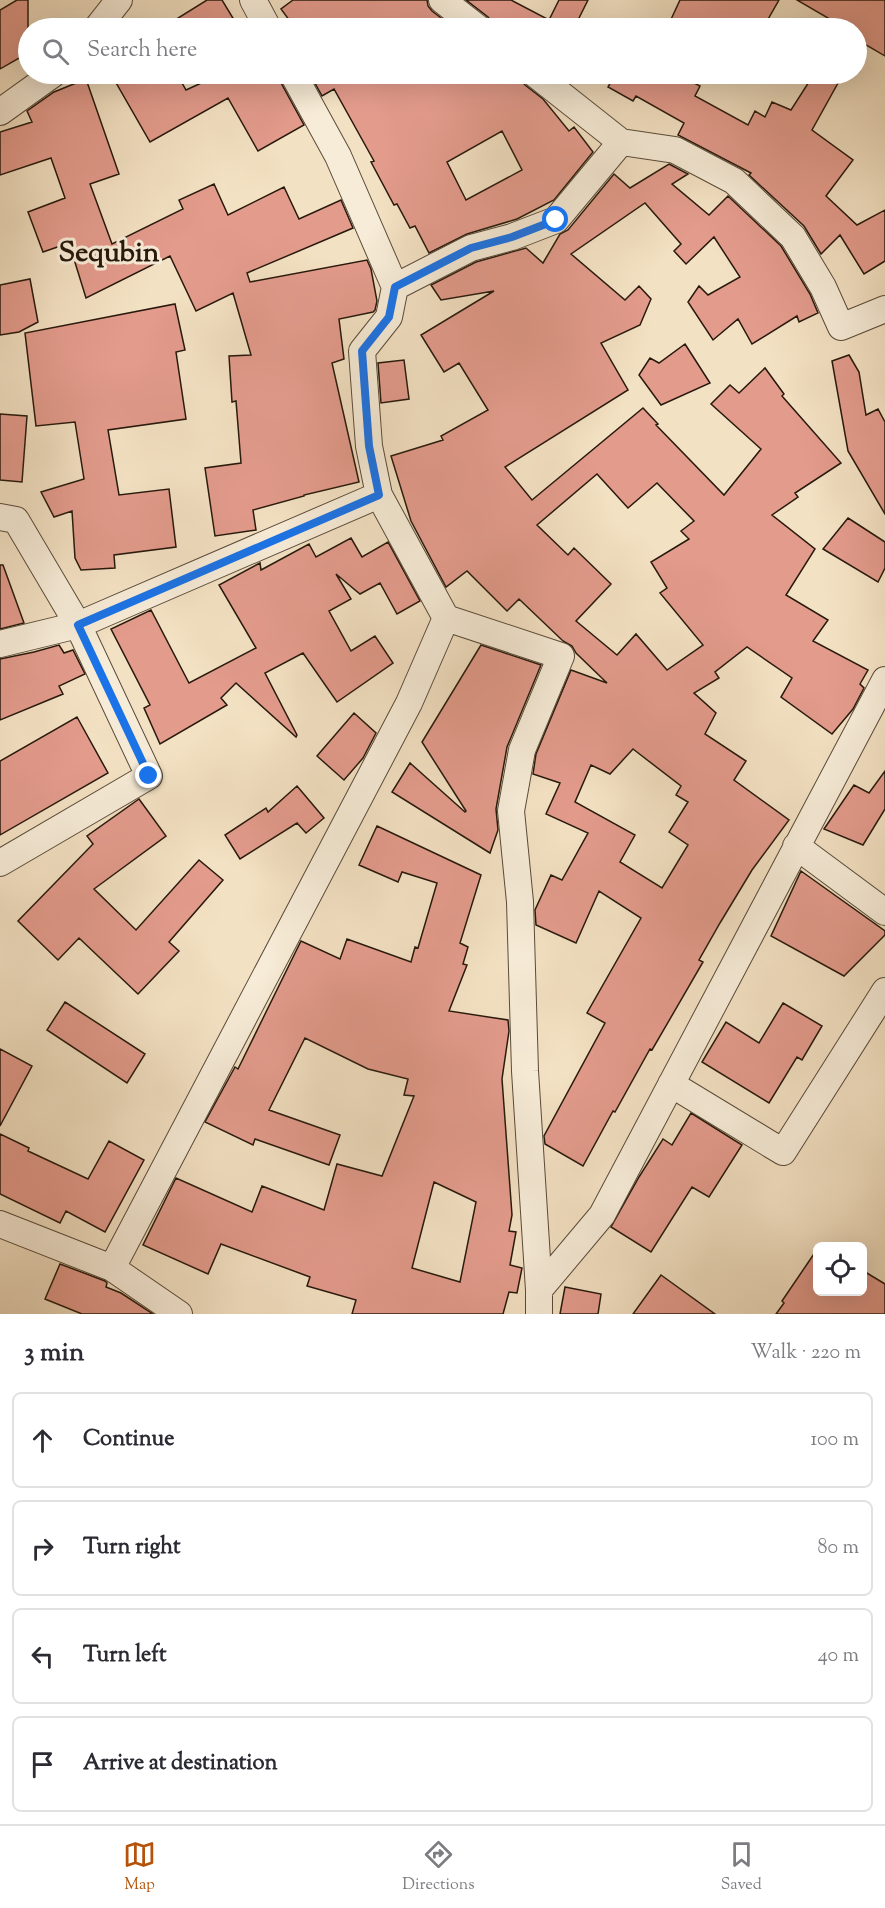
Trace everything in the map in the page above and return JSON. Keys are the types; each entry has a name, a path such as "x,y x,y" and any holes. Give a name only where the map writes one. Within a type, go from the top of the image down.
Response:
{"street":[{"path":"105,18 119,0"},
{"path":"253,0 263,18"},
{"path":"442,0 465,18"},
{"path":"0,112 40,84"},
{"path":"298,84 338,156 395,287 389,317 362,351 369,446 379,495 446,618 561,656 522,750 511,811 520,902 525,1071 539,1302"},
{"path":"548,84 621,142 675,150 734,181 793,237 823,287 841,327 885,309"},
{"path":"395,287 471,248 512,237 556,220 621,142"},
{"path":"0,644 78,625 379,495"},
{"path":"0,517 16,520 78,625 149,776 0,863"},
{"path":"112,1268 409,703 446,618"},
{"path":"539,1302 602,1215 885,680"},
{"path":"796,846 885,912"},
{"path":"671,1084 783,1152 885,991"},
{"path":"0,1224 112,1268 179,1314"}],"building":[{"path":"17,0 28,0 28,18 18,18 18,59 0,69 0,10"},
{"path":"207,0 222,0 233,18 178,18"},
{"path":"293,0 427,0 428,6 441,18 288,18 281,9"},
{"path":"466,0 511,0 545,18 489,18"},
{"path":"559,0 588,0 579,18 550,18"},
{"path":"680,0 779,0 769,18 672,18"},
{"path":"797,0 885,0 885,56 867,45 867,18 828,18"},
{"path":"74,84 88,84 119,174 90,184 112,244 183,209 179,200 214,184 228,215 284,187 299,219 341,200 353,228 247,273 250,282 367,260 377,301 375,310 339,319 344,359 332,363 359,482 253,510 256,530 215,536 205,468 241,463 236,401 232,402 229,356 251,355 233,293 196,311 170,256 86,298 69,243 43,252 28,212 65,198 51,158 0,175 0,132 32,122 27,111 54,92"},
{"path":"117,84 183,84 186,90 199,84 282,84 304,125 258,151 228,98 150,142"},
{"path":"315,84 524,84 543,99 569,131 574,127 593,152 554,200 517,219 467,234 429,253 415,226 410,228 397,204 394,205 371,162 374,161 334,89 322,96","holes":["502,131 522,170 466,200 447,162"]},
{"path":"610,84 696,84 700,86 695,96 748,125 755,111 765,117 772,102 791,110 808,84 837,84 812,130 853,160 826,196 857,225 885,210 885,261 864,274 840,235 821,254 804,226 749,175 751,173 678,135 684,123 636,96 633,101 608,87"},
{"path":"669,164 688,174 672,184 709,215 728,196 781,246 810,294 818,313 799,322 797,316 752,344 738,319 713,340 688,302 699,286 708,295 740,277 714,237 686,264 674,251 681,244 645,203 571,254 625,300 639,286 651,299 640,325 601,343 628,390 505,467 532,500 643,408 658,424 656,425 724,495 761,449 711,404 730,385 739,393 765,368 784,394 782,396 841,463 795,493 798,497 772,515 815,549 786,595 828,620 813,641 868,670 860,684 864,688 853,709 832,734 781,697 792,678 747,647 715,672 719,678 694,693 716,713 705,734 746,761 734,780 789,820 752,870 720,923 699,960 703,962 615,1112 613,1111 583,1166 545,1144 544,1136 605,1023 587,1013 641,918 599,891 576,943 536,925 535,910 551,875 562,880 588,833 546,814 560,783 533,774 536,754 571,670 607,683 576,653 572,646 563,641 519,599 507,611 467,571 446,587 411,521 391,456 443,440 441,436 488,410 459,363 444,372 421,335 494,291 441,300 431,285 476,262 526,248 543,263 560,234 568,230 614,174 630,188","holes":["597,474 628,508 657,483 694,521 681,531 689,539 651,562 667,588 660,593 703,645 667,670 636,634 617,655 576,621 611,584 574,548 568,555 537,525","633,749 681,786 676,795 688,802 669,832 688,845 662,888 620,862 635,835 575,802 591,765 610,774"]},
{"path":"30,279 38,322 19,332 0,335 0,285"},
{"path":"175,304 185,350 176,352 186,419 108,430 119,495 169,489 176,547 114,555 115,568 81,570 75,558 72,511 54,517 41,492 84,479 75,422 36,426 25,333"},
{"path":"685,344 710,383 661,405 639,375 650,358 659,363"},
{"path":"849,355 859,372 866,415 878,409 885,422 885,514 848,451 832,361"},
{"path":"404,360 409,399 381,403 378,363"},
{"path":"0,414 27,416 22,482 0,480"},
{"path":"848,518 885,542 885,568 878,582 823,549"},
{"path":"351,538 362,557 388,542 420,601 397,614 380,583 360,594 336,574 351,599 329,611 351,651 375,636 393,663 337,702 303,653 265,673 296,737 236,683 221,698 227,705 160,744 144,708 150,705 111,629 151,610 189,683 256,648 219,585 260,563 261,570 309,544 316,557"},
{"path":"0,565 3,565 24,623 0,629"},
{"path":"59,645 64,653 73,650 85,674 59,686 63,694 0,720 0,659"},
{"path":"481,645 541,665 507,747 496,809 498,830 490,853 392,792 410,763 466,811 422,742"},
{"path":"354,713 376,733 363,758 344,780 317,756"},
{"path":"77,717 108,773 0,835 0,761"},
{"path":"885,771 885,809 863,845 824,829 854,785 869,793"},
{"path":"297,786 324,818 306,833 297,823 240,859 225,835 266,808 268,812"},
{"path":"139,799 166,836 94,889 136,930 199,860 223,880 169,942 179,951 138,994 79,938 58,960 18,921 93,844 87,836"},
{"path":"377,826 481,875 460,943 468,947 463,964 467,965 449,1011 508,1020 509,1031 502,1079 512,1215 509,1231 516,1232 510,1265 522,1268 517,1293 509,1292 503,1314 352,1314 356,1300 307,1286 310,1277 221,1244 208,1274 143,1245 176,1178 252,1212 262,1186 324,1210 337,1164 382,1176 414,1096 404,1095 408,1079 368,1069 305,1038 269,1110 340,1135 329,1165 255,1139 253,1145 205,1122 235,1067 238,1069 301,941 340,959 347,939 411,962 415,947 418,948 437,883 402,872 398,882 359,865","holes":["434,1182 476,1202 460,1282 412,1268"]},
{"path":"801,871 885,931 885,935 844,976 771,936"},
{"path":"65,1002 145,1054 127,1083 47,1030"},
{"path":"783,1003 822,1026 802,1060 797,1057 769,1103 702,1062 726,1022 759,1043"},
{"path":"0,1049 32,1066 0,1126"},
{"path":"691,1113 742,1145 709,1197 692,1187 651,1252 611,1227 663,1139 672,1145"},
{"path":"0,1134 29,1148 28,1151 88,1179 109,1141 144,1160 105,1232 66,1211 60,1223 0,1194"},
{"path":"813,1255 813,1296 867,1296 867,1273 885,1284 885,1314 776,1314 784,1303 782,1301"},
{"path":"60,1264 105,1281 106,1287 121,1293 153,1314 82,1314 45,1299"},
{"path":"661,1275 715,1314 633,1314"},
{"path":"565,1287 601,1294 598,1314 560,1314"}],"district":[{"name":"Sequbin","path":"109,251"}],"route":[{"path":"149,776 78,625 379,495 369,446 362,351 389,317 395,287 471,248 512,237 556,220"}]}
